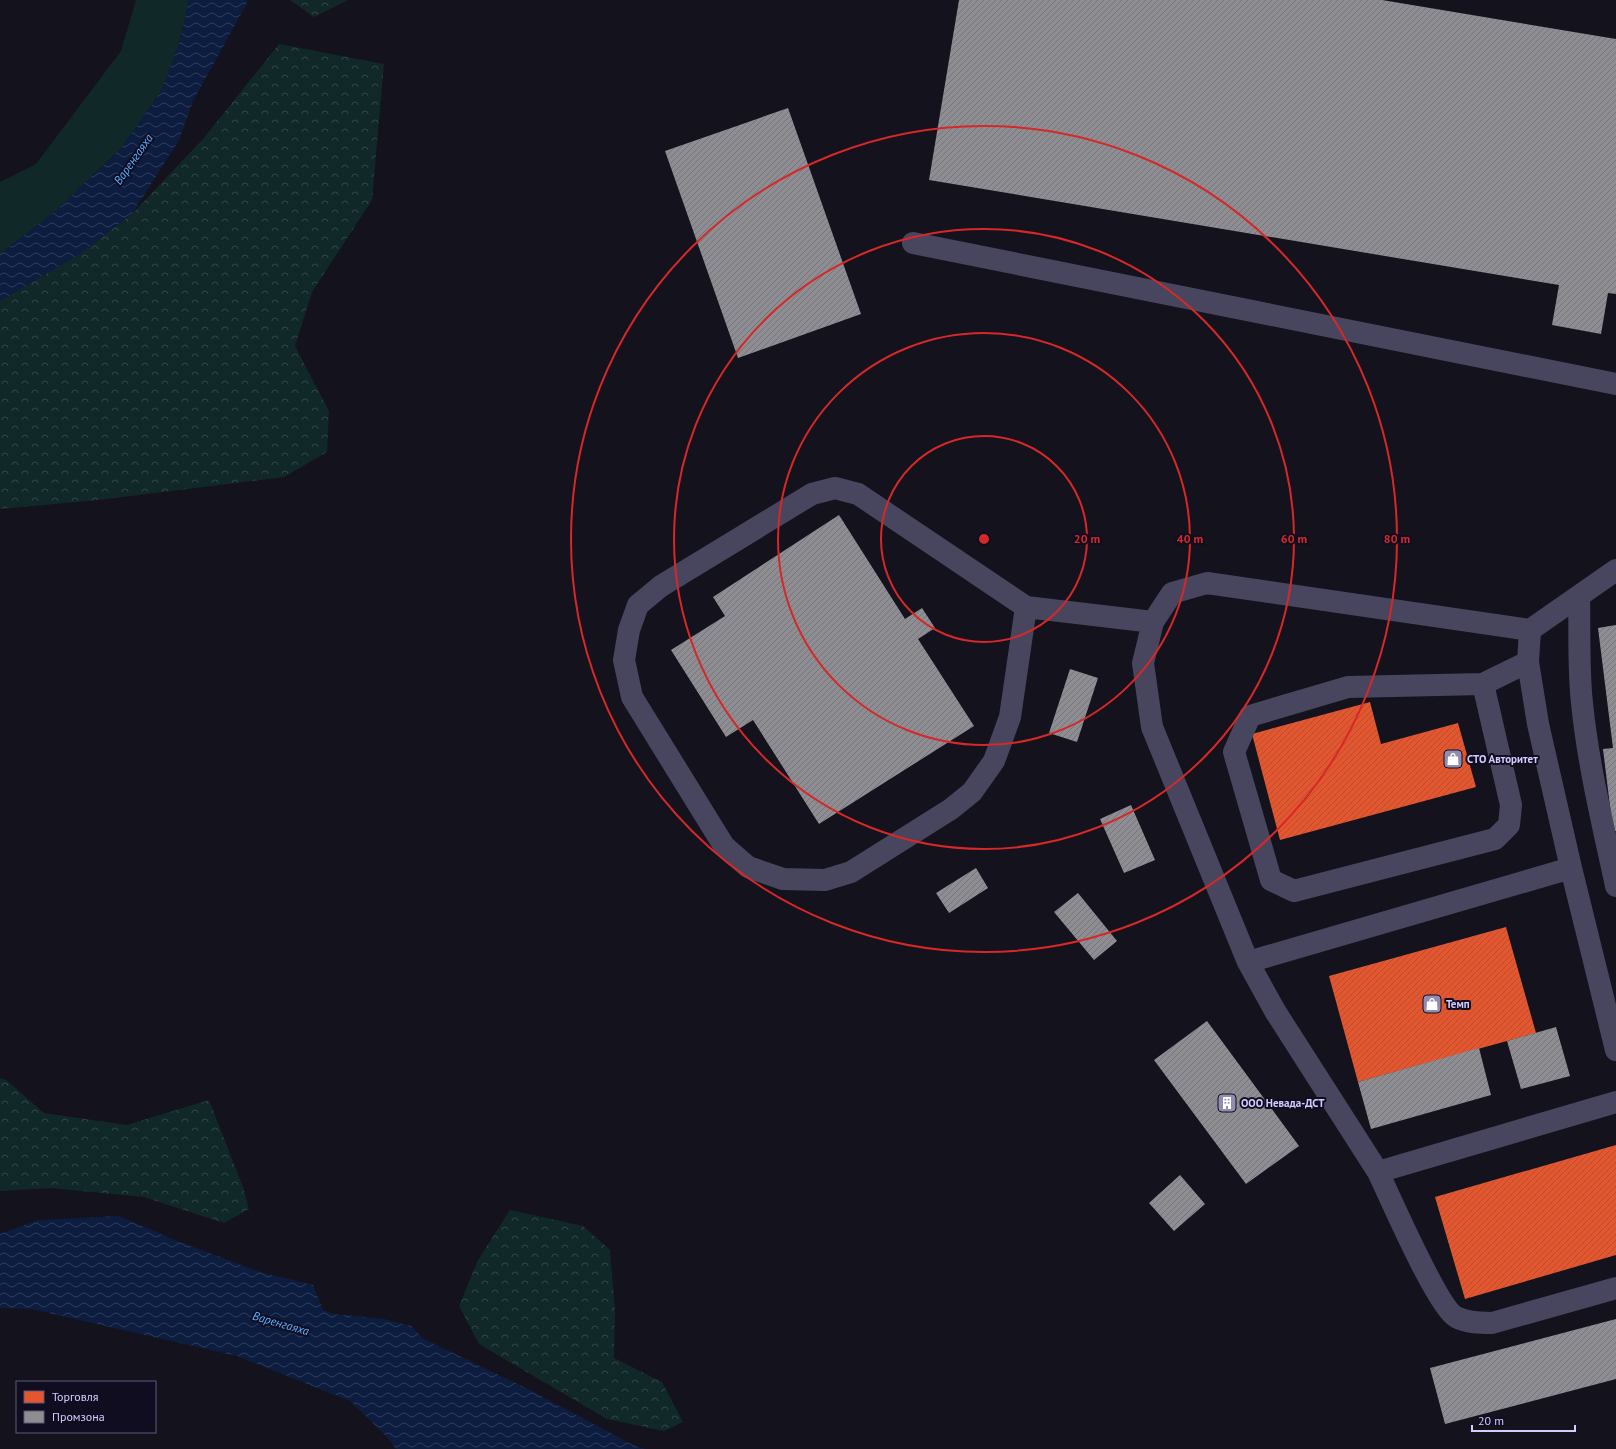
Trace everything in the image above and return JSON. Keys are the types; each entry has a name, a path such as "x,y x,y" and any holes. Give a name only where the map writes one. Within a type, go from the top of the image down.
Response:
{"lane":[{"path":"913,243 1616,384"},
{"path":"1026,608 1010,717 994,761 972,792 951,810 851,872 825,880 783,880 748,867 724,846 632,697 624,660 629,630 638,606 661,586 812,494 835,488 858,494 1026,608 1153,622"},
{"path":"1616,570 1530,630 1207,583 1172,593 1153,622 1143,664 1152,727 1248,962 1275,1011 1378,1172 1439,1298 1455,1317 1476,1322 1492,1323 1616,1288"},
{"path":"1580,596 1581,701 1596,794 1616,886"},
{"path":"1530,630 1528,662 1538,724 1571,868 1616,1050"},
{"path":"1483,684 1511,805 1509,825 1495,839 1294,891 1271,880 1234,752 1250,716 1348,687 1483,684 1528,662"},
{"path":"1248,962 1571,868"},
{"path":"1378,1172 1616,1102"}],"green space":[{"path":"136,0 189,0 178,48 160,93 122,147 57,210 0,254 0,182 36,164 121,51"},
{"path":"290,0 348,0 314,17"},
{"path":"279,44 384,64 372,200 312,292 295,346 329,411 327,452 284,477 98,500 0,509 0,301 81,253 132,214 203,139"},
{"path":"0,1078 6,1080 44,1113 127,1125 209,1100 243,1187 249,1209 224,1223 144,1197 51,1188 0,1191"},
{"path":"510,1210 583,1226 610,1250 615,1310 614,1358 662,1382 683,1422 664,1431 607,1419 479,1344 459,1306 478,1260"}],"water":[{"name":"Варенгаяха","path":"189,0 247,0 247,3 193,101 179,140 132,214 81,253 0,301 0,254 57,210 122,147 160,93 178,48"},
{"name":"Варенгаяха","path":"119,1216 180,1242 260,1272 313,1285 323,1310 334,1314 384,1319 411,1326 424,1339 528,1389 635,1446 646,1449 396,1449 385,1435 350,1401 237,1356 31,1309 0,1308 0,1234 38,1220"}],"building: Торговля":[{"path":"1370,702 1381,744 1458,723 1476,787 1280,840 1252,734"},
{"name":"Темп","path":"1506,927 1536,1033 1358,1082 1329,976"},
{"path":"1616,1145 1616,1255 1465,1299 1435,1197"}],"building: Промзона":[{"path":"959,0 1382,0 1616,39 1616,294 1608,293 1601,334 1552,325 1559,285 929,180"},
{"path":"788,108 861,314 738,358 665,151"},
{"path":"839,515 905,619 922,608 935,628 918,639 974,726 819,824 753,720 726,737 671,650 725,616 713,597"},
{"path":"1616,625 1616,831 1613,831 1603,749 1613,748 1598,628"},
{"path":"1070,669 1098,678 1077,742 1049,733"},
{"path":"1131,805 1155,860 1124,873 1100,819"},
{"path":"976,868 988,888 949,913 936,893"},
{"path":"1078,893 1117,941 1094,960 1054,912"},
{"name":"ООО Невада-ДСТ","path":"1207,1021 1299,1146 1246,1184 1154,1060"},
{"path":"1556,1027 1570,1076 1521,1089 1507,1041"},
{"path":"1479,1048 1491,1095 1371,1129 1358,1082"},
{"path":"1180,1175 1205,1204 1174,1231 1149,1203"},
{"path":"1616,1319 1616,1379 1445,1424 1430,1368"}],"place":[{"name":"СТО Авторитет","path":"1453,759"},
{"name":"Темп","path":"1432,1004"},
{"name":"ООО Невада-ДСТ","path":"1227,1103"}]}
